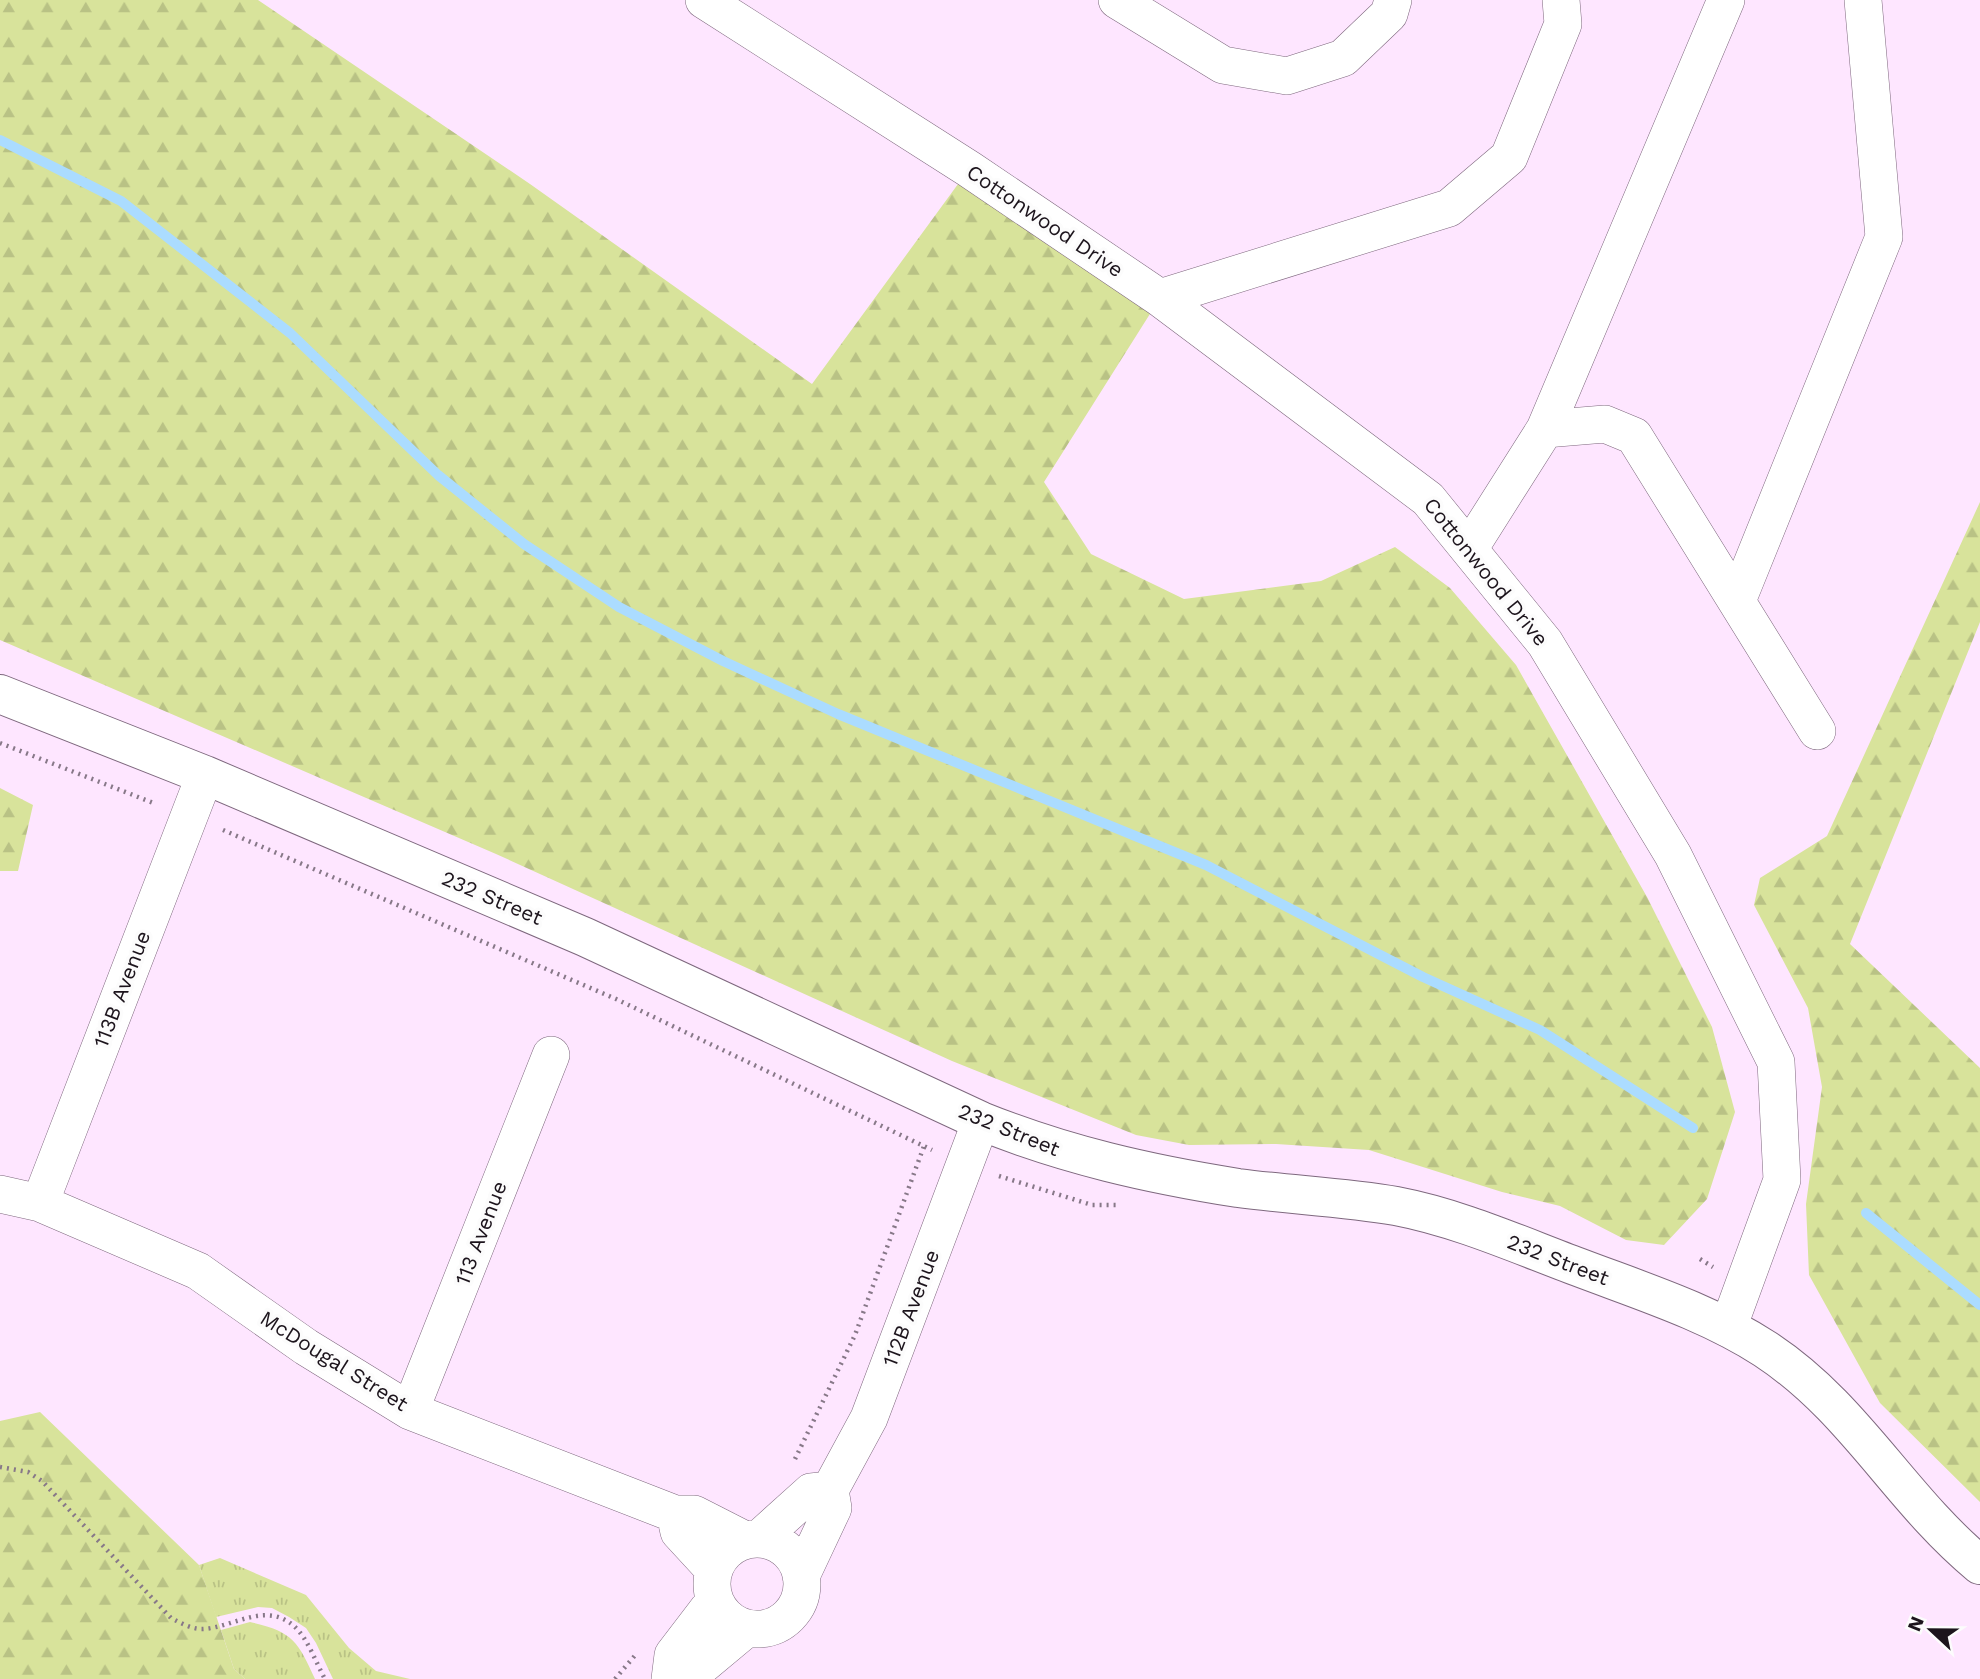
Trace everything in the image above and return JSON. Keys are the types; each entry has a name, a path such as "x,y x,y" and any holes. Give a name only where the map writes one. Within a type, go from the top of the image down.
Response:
{"main road":[{"name":"232 Street","path":"0,694 205,775 585,937 981,1121 1079,1157 1240,1188 1397,1207 1465,1224 1671,1302 1728,1328 1796,1371 1856,1427 1902,1486 1951,1541 1980,1565"}],"street":[{"name":"Cottonwood Drive","path":"704,0 969,169 1160,298 1428,499 1545,643 1674,855 1776,1062 1783,1180 1728,1328"},
{"path":"1116,0 1223,65 1287,76 1343,58 1389,14 1392,0"},
{"path":"1160,298 1449,208 1509,157 1563,24 1561,0"},
{"path":"1469,549 1545,429 1726,0"},
{"path":"1737,601 1884,237 1863,0"},
{"path":"1545,429 1605,424 1634,436 1817,732"},
{"name":"113B Avenue","path":"40,1203 205,775"},
{"name":"113 Avenue","path":"410,1410 551,1055"},
{"name":"112B Avenue","path":"802,1576 834,1507 830,1490 869,1418 981,1121"},
{"name":"McDougal Street","path":"0,1194 40,1203 198,1271 306,1347 410,1410 675,1514 694,1514 752,1539"},
{"path":"670,1679 673,1655 714,1585 721,1557 731,1546 752,1539 811,1492 830,1490"},
{"path":"675,1514 679,1532 714,1585 728,1618 747,1628 769,1626 788,1617 802,1591 802,1576 787,1550 775,1542 752,1539"},
{"path":"678,1679 693,1673 747,1628"}],"path":[{"path":"0,743 153,803"},
{"path":"216,828 616,999 844,1105 935,1151"},
{"path":"794,1462 855,1335 923,1146"},
{"path":"996,1175 1092,1205 1127,1207"},
{"path":"0,1466 28,1472 42,1481 171,1618 194,1628 204,1629 252,1615 276,1617 297,1629 325,1679"}],"green space":[{"path":"0,0 258,0 530,184 812,384 969,169 1160,298 1044,482 1091,554 1184,599 1321,581 1395,547 1450,588 1516,665 1647,897 1712,1027 1735,1112 1707,1199 1664,1245 1626,1240 1560,1206 1502,1192 1369,1150 1276,1144 1189,1145 1136,1135 952,1061 496,854 0,640"},
{"path":"1980,502 1980,622 1850,944 1980,1068 1980,1502 1880,1403 1809,1275 1806,1204 1822,1087 1808,1008 1754,905 1760,878 1827,836"},
{"path":"0,788 33,805 18,871 0,871"},
{"path":"40,1412 199,1565 234,1669 245,1679 0,1679 0,1421"},
{"path":"220,1558 306,1595 349,1648 376,1671 410,1679 333,1679 306,1628 272,1608 258,1607 216,1617 199,1565"},
{"path":"250,1622 275,1629 292,1640 304,1655 315,1679 245,1679 234,1669 221,1630"}],"waterway":[{"path":"0,140 121,201 290,333 438,475 524,544 619,607 723,661 838,714 1206,865 1423,977 1540,1030 1693,1128"},
{"path":"1866,1213 1980,1305"}]}
